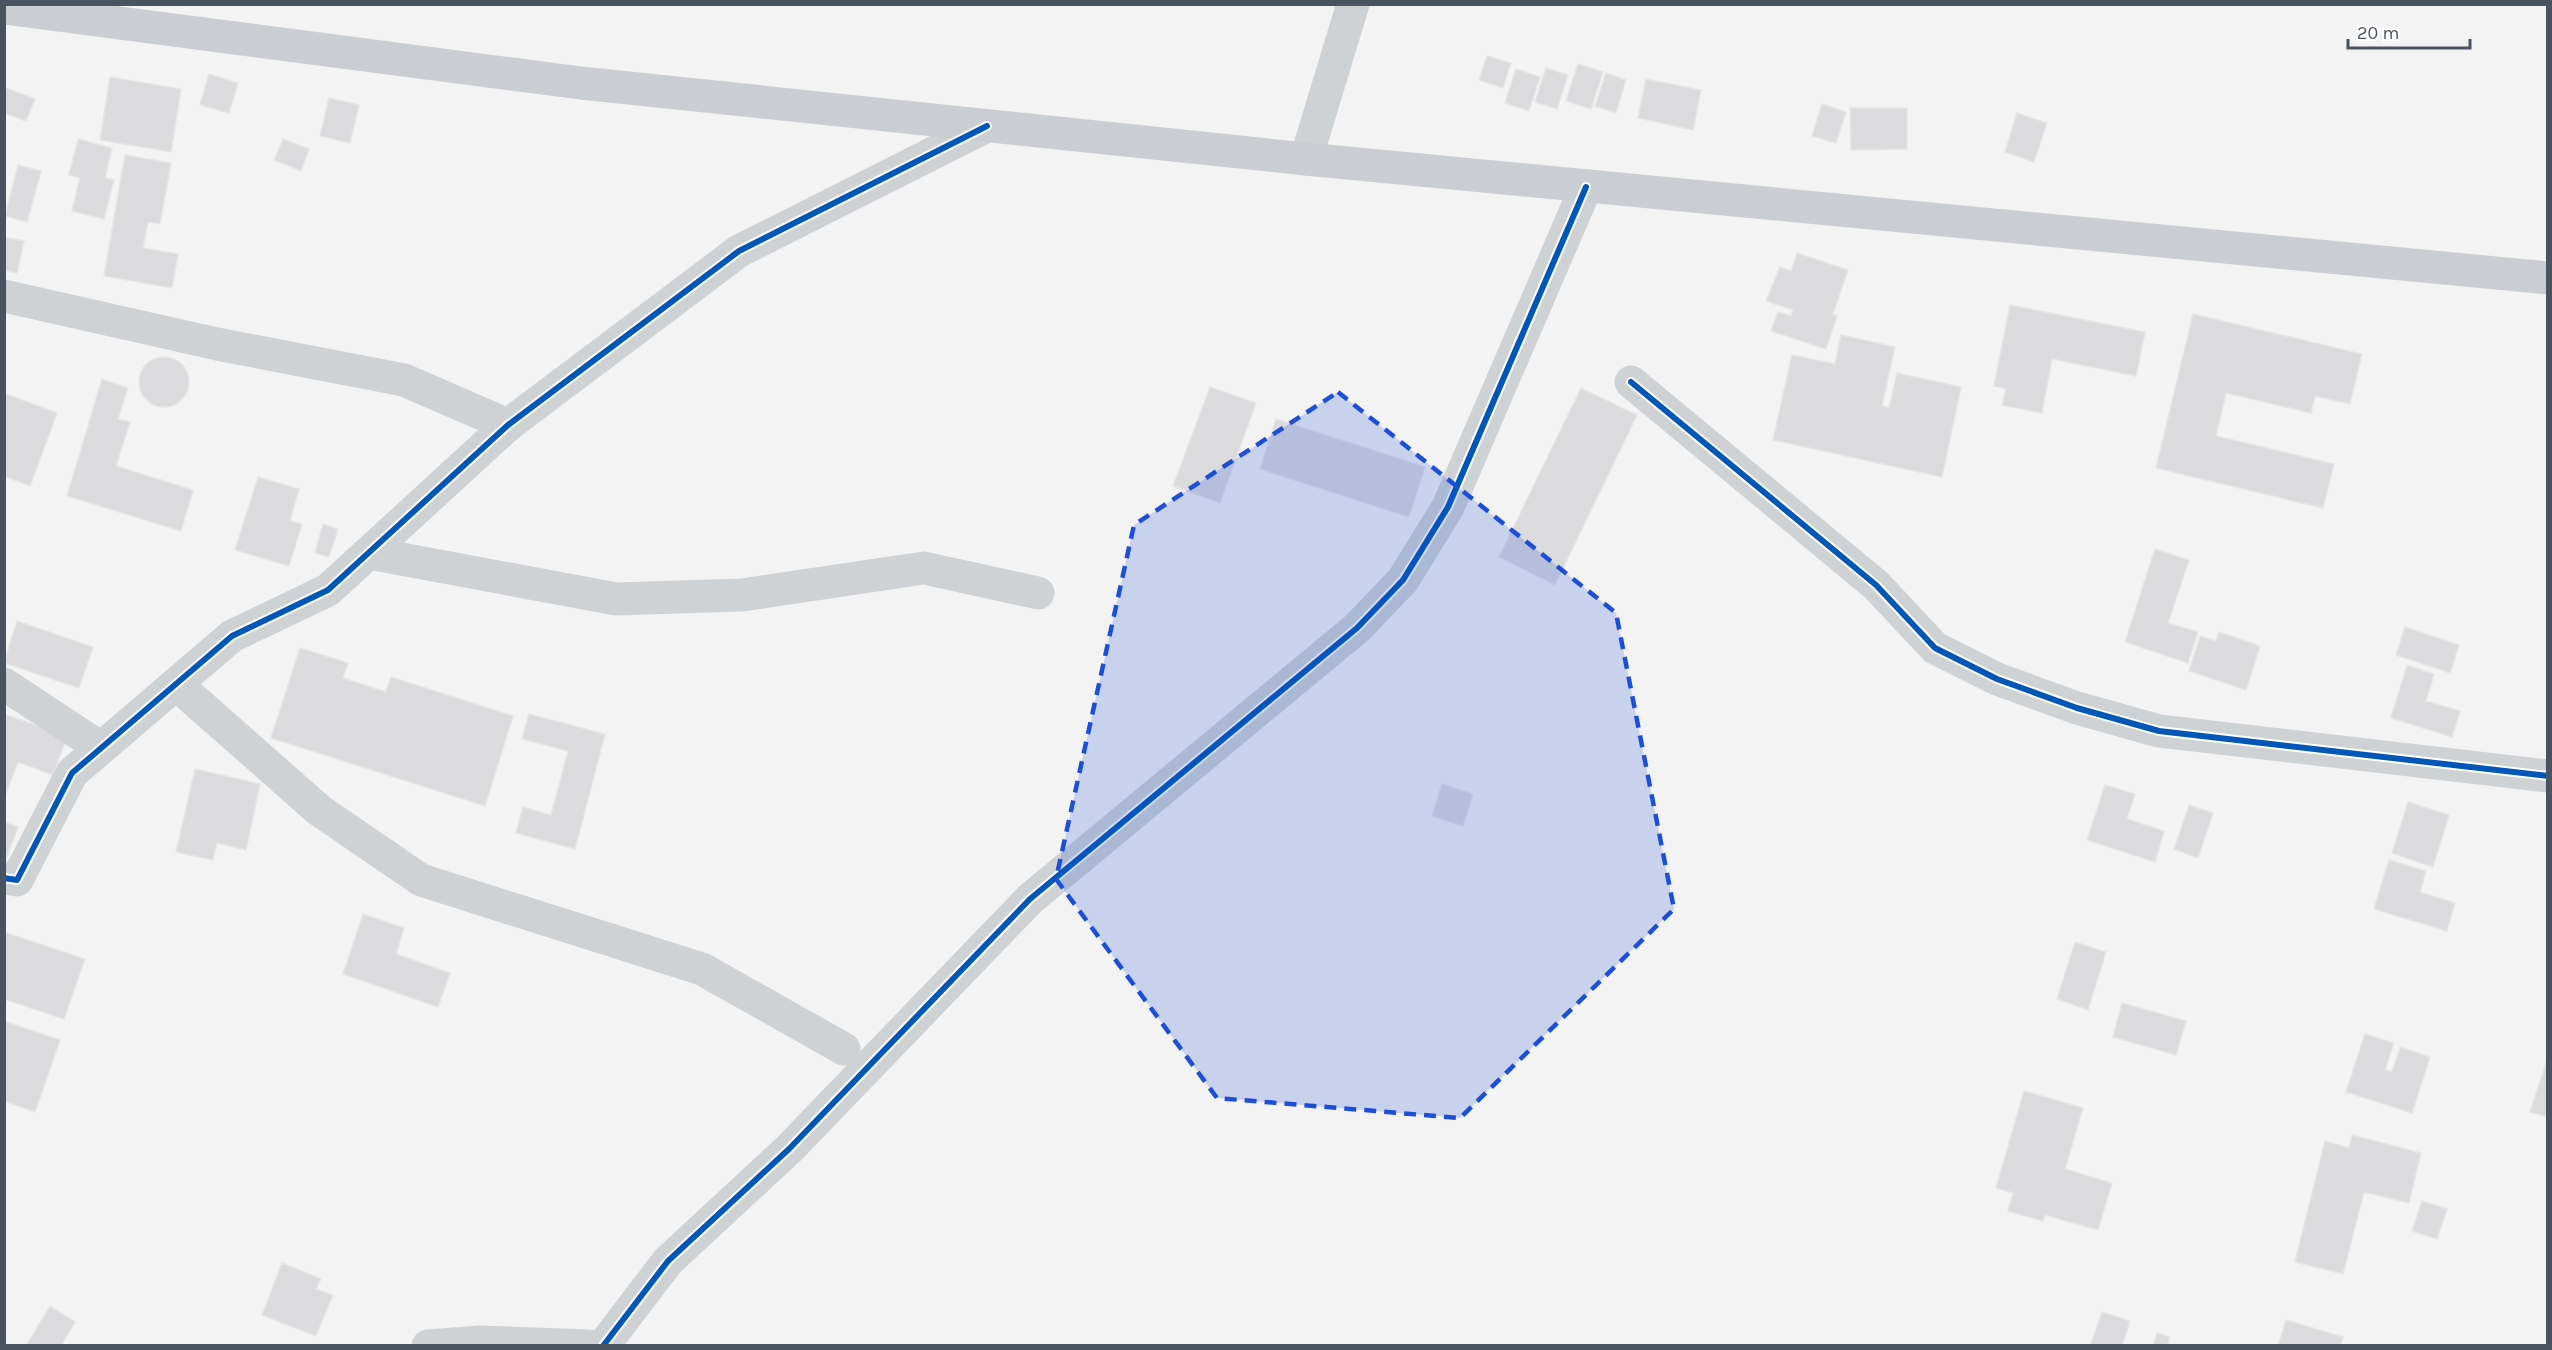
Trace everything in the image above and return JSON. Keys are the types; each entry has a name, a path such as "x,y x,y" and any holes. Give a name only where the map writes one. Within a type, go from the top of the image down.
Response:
{"main road":[{"path":"4,8 581,83 1586,187 2547,278"}],"street":[{"path":"1306,159 1353,4"},
{"path":"4,878 17,880 72,773 232,636 328,590 508,425 739,250 987,126"},
{"path":"603,1346 668,1261 789,1149 1029,898 1357,628 1403,580 1448,507 1586,187"},
{"path":"4,296 217,344 404,380 508,425"},
{"path":"1631,382 1876,585 1935,648 1997,679 2077,708 2159,731 2547,776"},
{"path":"369,553 616,599 742,595 924,568 1038,593"},
{"path":"4,684 101,748"},
{"path":"176,684 319,810 421,880 702,969 844,1049"},
{"path":"428,1346 480,1342 589,1346"}],"highlighted area":[{"path":"1338,392 1616,613 1674,909 1460,1118 1217,1098 1056,879 1134,525"}],"building":[{"path":"1487,56 1511,63 1503,88 1479,80"},
{"path":"1578,64 1603,72 1591,109 1566,101"},
{"path":"1546,68 1568,75 1557,109 1535,102"},
{"path":"1516,69 1540,77 1529,111 1505,103"},
{"path":"1606,73 1626,80 1616,113 1595,106"},
{"path":"209,74 238,83 229,113 200,105"},
{"path":"110,77 181,89 171,152 100,140"},
{"path":"1646,79 1701,90 1693,130 1638,118"},
{"path":"4,87 35,99 26,121 4,113"},
{"path":"329,98 359,105 350,143 320,136"},
{"path":"1822,104 1846,112 1836,143 1812,136"},
{"path":"1850,108 1907,108 1907,149 1851,150"},
{"path":"2017,113 2047,123 2034,162 2005,152"},
{"path":"78,139 112,148 105,178 114,180 104,219 72,211 80,178 69,175"},
{"path":"283,139 309,149 301,171 274,160"},
{"path":"125,155 171,163 160,224 148,222 143,248 178,254 172,288 104,276"},
{"path":"18,165 41,171 27,222 5,216"},
{"path":"4,237 24,241 17,273 4,270"},
{"path":"1797,253 1848,270 1833,314 1837,316 1826,349 1771,331 1778,312 1791,316 1793,310 1766,301 1780,267 1791,271"},
{"path":"2010,305 2145,332 2136,376 2052,359 2042,413 2002,405 2006,389 1994,386"},
{"path":"2193,314 2362,354 2350,404 2315,396 2311,413 2226,393 2216,436 2334,464 2323,508 2156,468"},
{"path":"1841,335 1895,347 1882,406 1889,408 1897,373 1961,387 1942,477 1773,440 1792,355 1835,364"},
{"path":"159,357 169,357 182,364 189,377 189,387 182,400 169,407 159,407 150,403 143,396 139,387 139,377 143,368 150,361"},
{"path":"102,379 128,388 118,419 130,422 116,466 193,490 181,531 67,496"},
{"path":"1210,387 1256,403 1220,503 1173,486"},
{"path":"1581,388 1637,415 1555,585 1499,557"},
{"path":"4,393 57,413 30,486 4,476"},
{"path":"1276,419 1425,467 1409,517 1260,469"},
{"path":"258,477 299,489 290,521 302,524 289,566 235,550"},
{"path":"323,524 338,529 329,557 315,553"},
{"path":"2155,549 2189,560 2168,623 2198,632 2188,663 2125,642"},
{"path":"17,621 93,647 79,688 4,663"},
{"path":"2405,627 2459,645 2450,673 2396,655"},
{"path":"2219,632 2260,646 2246,690 2189,671 2200,636 2216,641"},
{"path":"300,648 348,663 343,678 386,692 391,677 513,716 485,806 271,738"},
{"path":"2407,665 2434,674 2426,701 2460,711 2452,737 2391,718"},
{"path":"4,714 67,736 53,775 18,762 4,799"},
{"path":"529,714 605,734 575,849 516,833 523,807 551,815 568,751 522,739"},
{"path":"195,769 260,784 246,850 217,843 213,860 176,852"},
{"path":"1442,784 1473,794 1463,826 1432,816"},
{"path":"2105,785 2135,794 2127,819 2164,831 2155,862 2087,840"},
{"path":"2408,802 2449,815 2433,867 2392,853"},
{"path":"2189,805 2213,813 2198,858 2174,849"},
{"path":"4,822 18,827 4,865"},
{"path":"2389,860 2426,871 2420,892 2455,903 2447,931 2374,909"},
{"path":"363,914 404,928 396,954 450,973 438,1007 343,974"},
{"path":"4,932 85,959 64,1019 4,999"},
{"path":"2075,942 2106,952 2088,1010 2057,999"},
{"path":"2122,1003 2186,1021 2176,1055 2113,1037"},
{"path":"4,1021 60,1040 35,1112 4,1101"},
{"path":"2365,1034 2394,1043 2385,1070 2392,1072 2400,1047 2430,1057 2412,1113 2346,1092"},
{"path":"2548,1057 2548,1117 2530,1112"},
{"path":"2024,1091 2083,1108 2065,1169 2112,1183 2098,1230 2045,1215 2043,1221 2008,1211 2013,1193 1996,1188"},
{"path":"2352,1135 2421,1153 2409,1203 2364,1192 2343,1274 2295,1262 2325,1141 2349,1148"},
{"path":"2422,1201 2447,1209 2437,1239 2412,1231"},
{"path":"282,1263 321,1279 316,1289 333,1295 316,1336 262,1315"},
{"path":"50,1306 75,1322 61,1346 26,1346"},
{"path":"2102,1312 2130,1321 2122,1346 2090,1346"},
{"path":"2286,1320 2343,1337 2340,1346 2278,1346"},
{"path":"2157,1333 2170,1337 2168,1346 2153,1346"}],"cycle path":[{"path":"4,878 17,880 72,773 232,636 328,590 508,425 739,251 987,126"},
{"path":"603,1346 668,1261 789,1149 1030,899 1357,628 1403,580 1448,507 1586,187"},
{"path":"1631,382 1876,585 1935,648 1997,679 2077,708 2159,731 2548,776"}]}
